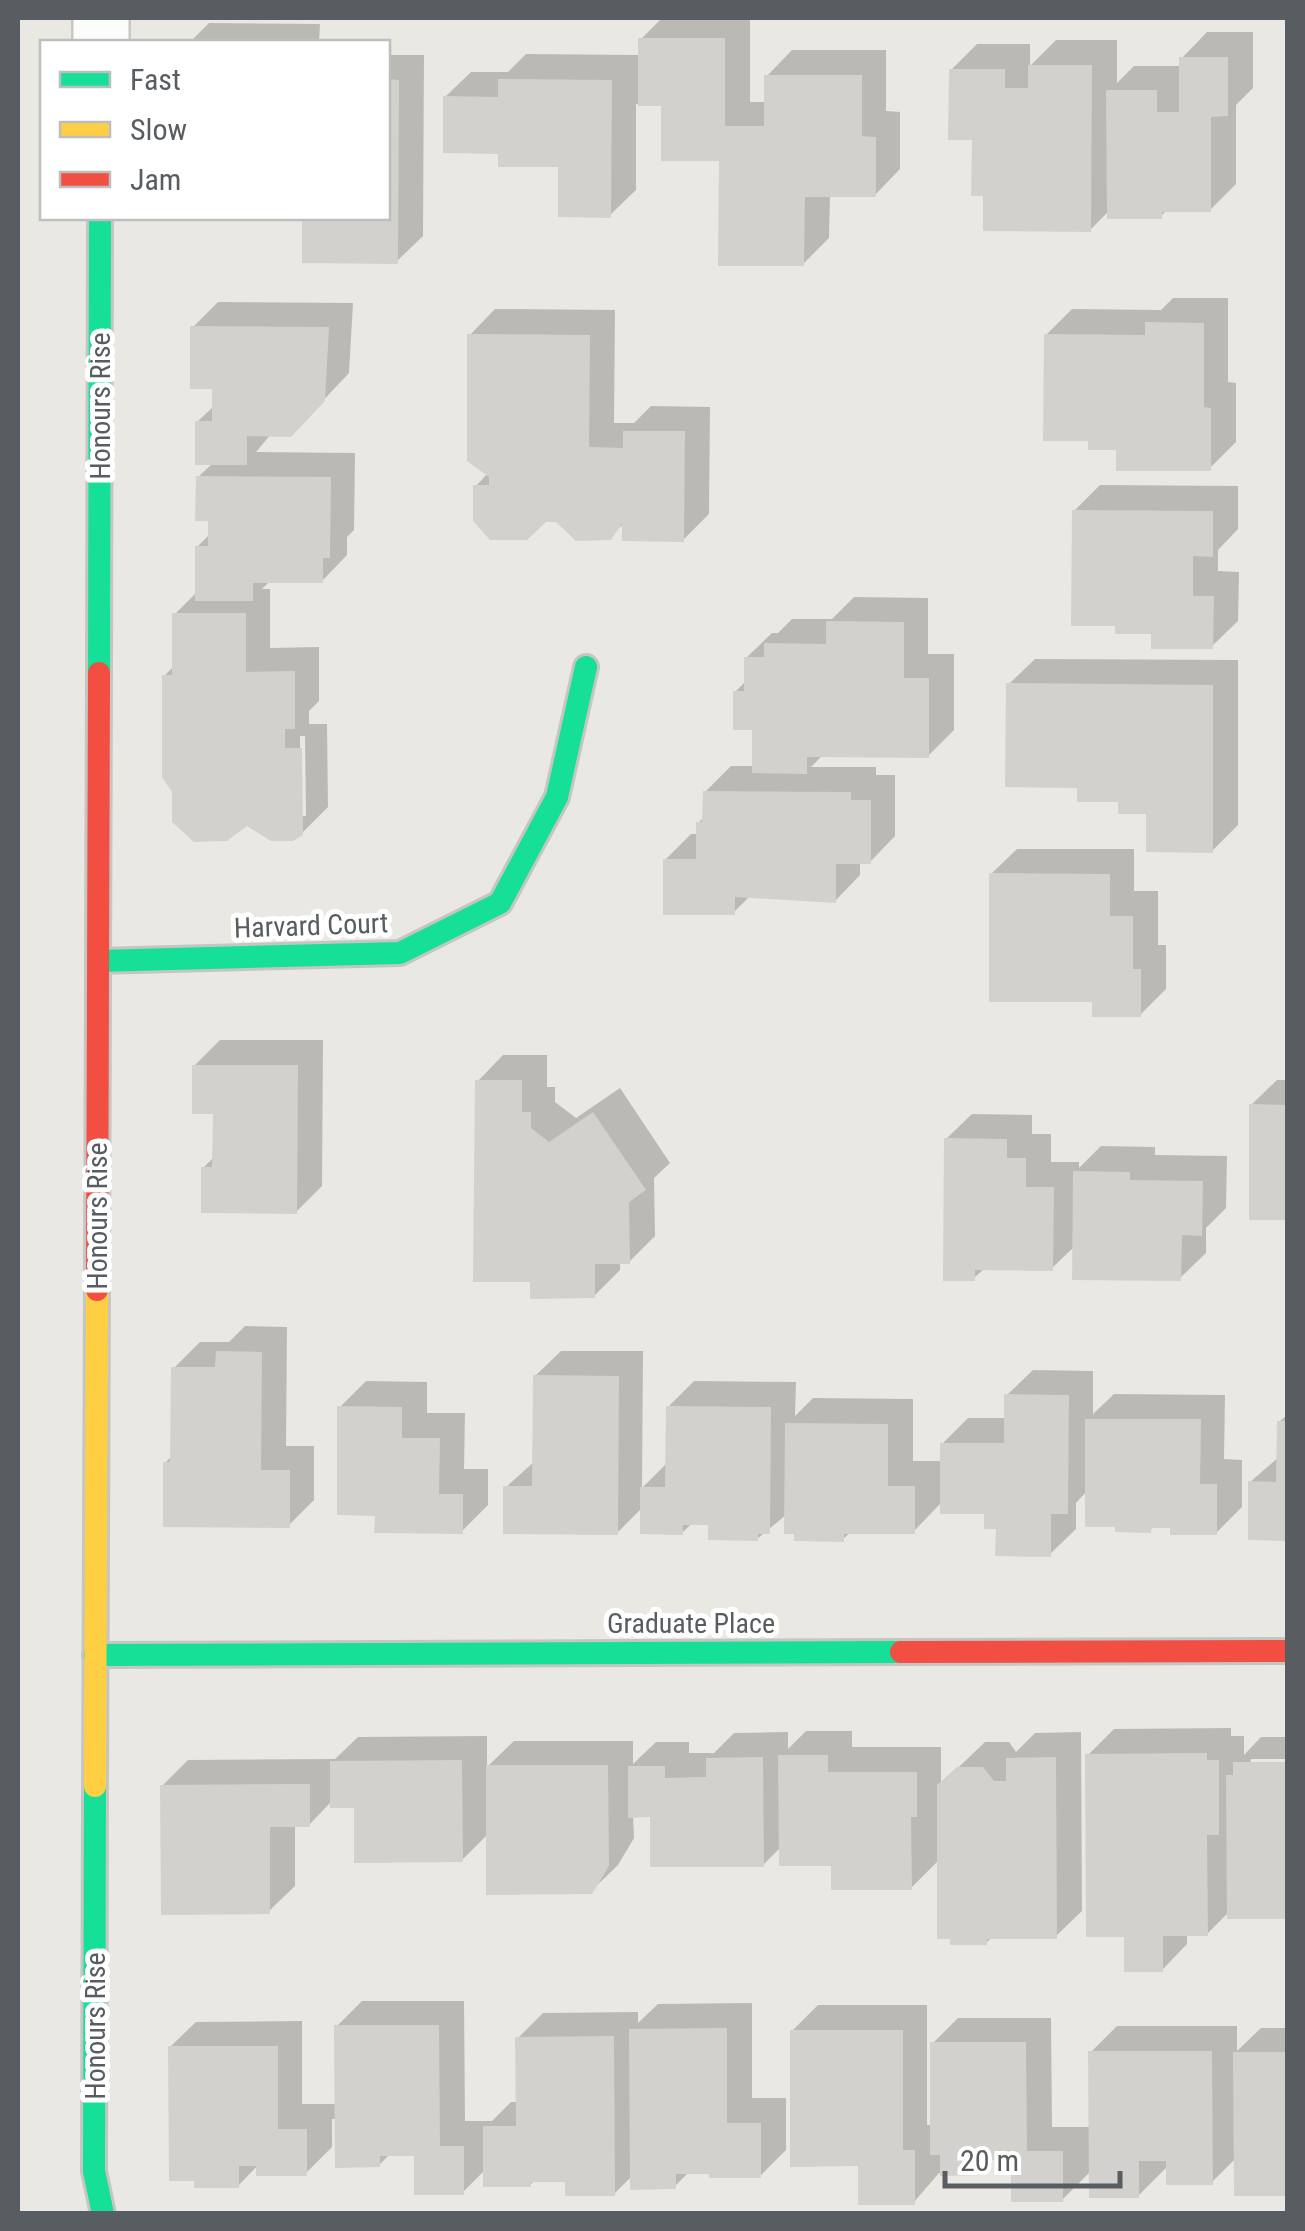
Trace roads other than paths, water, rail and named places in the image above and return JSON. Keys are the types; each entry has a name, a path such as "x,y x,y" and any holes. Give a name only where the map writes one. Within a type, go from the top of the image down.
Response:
{"street":[{"name":"Honours Rise","path":"100,220 94,2170 103,2214"},
{"name":"Harvard Court","path":"98,961 400,953 500,903 557,796 586,667"},
{"name":"Graduate Place","path":"95,1655 1288,1651"}]}
